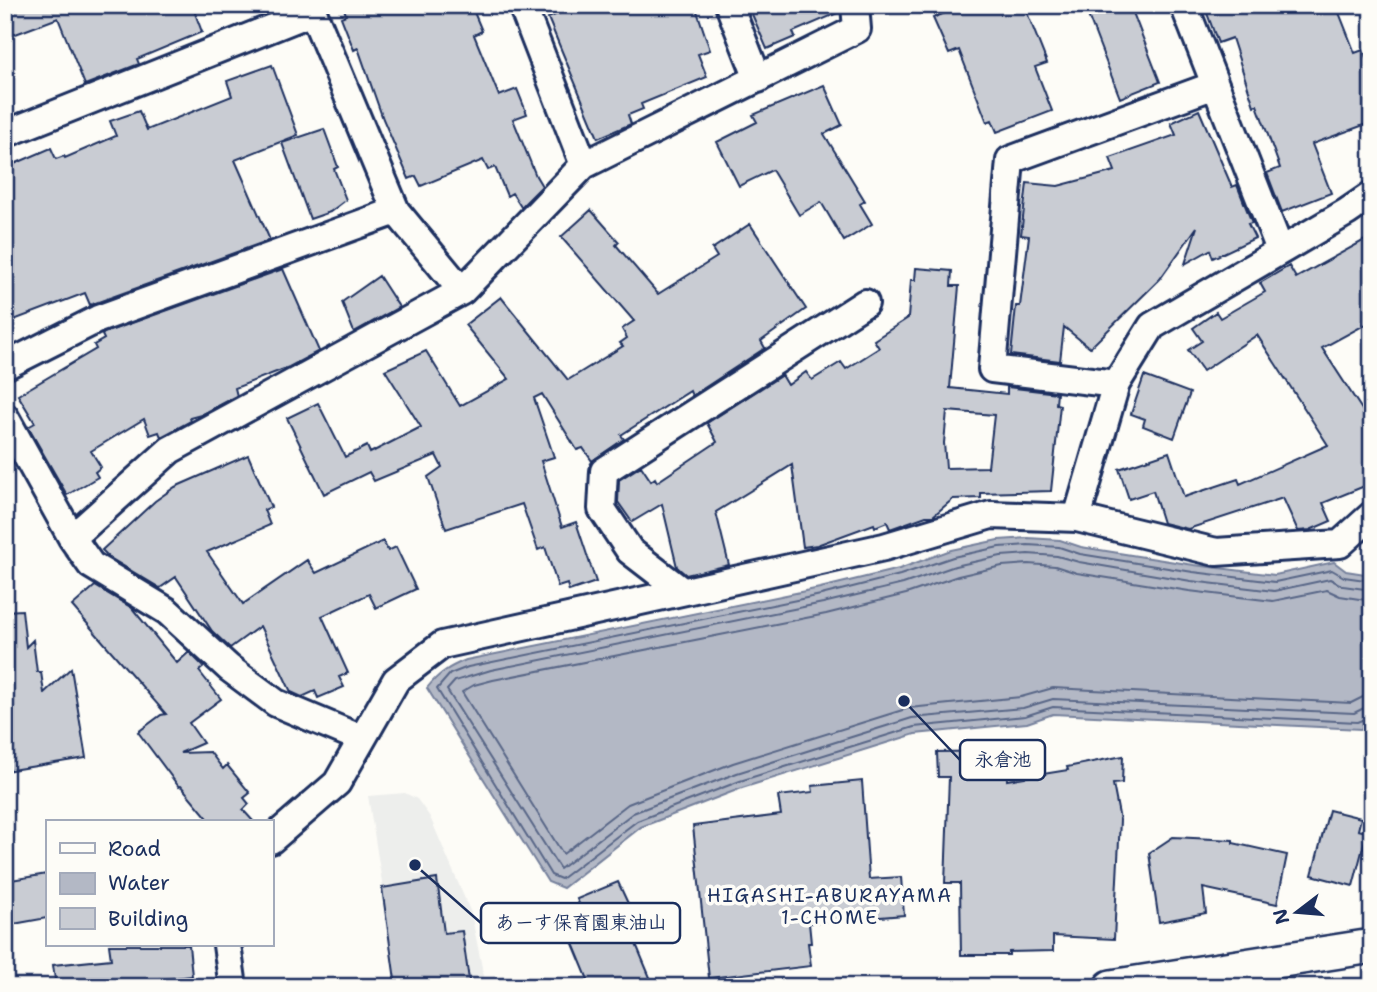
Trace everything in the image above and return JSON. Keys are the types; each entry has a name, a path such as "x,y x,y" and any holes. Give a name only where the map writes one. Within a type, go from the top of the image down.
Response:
{"street":[{"path":"522,5 584,166"},
{"path":"729,5 758,79"},
{"path":"72,538 170,450 462,291 584,166 858,29 855,5"},
{"path":"1184,5 1280,250"},
{"path":"5,134 311,9 396,211 462,291"},
{"path":"1116,384 992,369 1010,160 1215,85"},
{"path":"1077,518 1116,384 1152,326 1372,195"},
{"path":"5,366 98,319 396,211"},
{"path":"682,591 630,551 609,520 602,509 604,471 866,303"},
{"path":"5,417 72,538 91,565 167,611 229,668 276,703 362,739"},
{"path":"273,839 337,783 396,680 442,645 884,547 991,515 1077,518 1216,552 1340,544 1372,515"},
{"path":"227,946 233,987"},
{"path":"1111,987 1372,946"}],"shaded area":[{"path":"405,793 417,799 430,817 471,913 486,987 399,987 368,796"}],"water":[{"path":"998,540 1060,540 1081,547 1275,575 1334,562 1346,571 1372,575 1372,720 1361,729 1053,714 1027,723 915,734 742,788 641,827 563,888 548,882 427,688 445,671 466,660 820,588 899,569 951,550"}],"building":[{"path":"5,5 192,5 202,32 137,59 139,64 85,85 58,18 5,38"},
{"path":"343,5 471,5 482,31 474,35 499,96 517,89 527,114 513,119 542,186 521,207 512,193 507,196 495,167 488,170 483,160 421,186 416,176 409,179 383,119 358,48 354,50 341,17 346,15"},
{"path":"579,5 695,5 710,50 698,54 707,77 641,104 643,109 628,115 631,124 598,138 548,18"},
{"path":"748,5 839,5 840,12 793,32 795,37 767,49"},
{"path":"964,5 1024,5 1047,63 1035,67 1052,111 997,132 992,120 987,122 959,50 949,54 933,18"},
{"path":"1084,5 1130,5 1160,82 1120,98"},
{"path":"1204,5 1336,5 1355,53 1363,50 1372,73 1372,122 1312,144 1331,193 1282,212 1267,173 1280,168 1257,105 1254,106 1232,38 1218,43"},
{"path":"272,65 298,135 235,160 270,240 90,305 85,293 14,320 5,297 5,168 51,148 56,159 65,158 116,136 110,121 139,111 147,130 232,96 227,81"},
{"path":"824,85 842,125 824,134 865,201 860,204 872,224 844,241 821,202 799,215 772,170 739,186 717,142 757,122 753,115"},
{"path":"1199,110 1232,187 1237,185 1252,223 1248,224 1255,238 1213,258 1210,250 1185,264 1197,227 1160,279 1090,348 1064,327 1060,361 1011,355 1016,306 1020,306 1029,236 1021,235 1027,183 1058,186 1115,171 1110,158 1176,135 1171,123"},
{"path":"324,129 338,167 334,169 346,200 330,212 310,219 282,143"},
{"path":"591,210 619,242 616,245 658,294 717,257 712,249 750,224 806,309 761,341 765,348 692,396 690,391 621,435 624,439 592,461 583,448 577,450 542,394 534,398 554,457 541,461 562,527 576,522 596,582 569,591 567,584 558,587 545,547 538,550 522,504 446,529 428,477 442,467 436,455 374,481 369,472 324,494 287,418 318,403 345,457 367,446 370,453 421,427 385,370 426,351 460,406 509,379 465,325 501,297 568,380 623,346 620,343 627,338 622,329 634,321 561,237"},
{"path":"1372,236 1372,321 1322,348 1372,425 1372,483 1323,503 1331,521 1310,530 1298,531 1283,498 1188,529 1163,523 1153,491 1129,499 1119,469 1169,452 1184,497 1238,479 1240,484 1328,445 1257,335 1203,371 1188,350 1202,341 1193,328 1216,312 1220,318 1265,292 1260,283 1289,266 1296,278"},
{"path":"916,268 952,271 951,286 959,286 950,388 1007,394 1007,387 1057,393 1056,404 1060,405 1051,491 981,493 981,498 953,499 933,516 890,529 887,522 875,527 874,524 817,545 803,547 792,465 716,512 729,565 686,575 677,567 662,504 632,522 618,502 619,480 641,466 651,481 655,478 657,482 717,442 707,423 782,375 788,385 806,372 812,380 841,362 846,369 879,348 874,340 908,318 911,280 915,280","holes":["947,411 994,415 988,467 946,468 944,443"]},
{"path":"283,269 319,351 289,367 235,388 237,396 190,418 191,421 161,437 159,432 150,435 144,419 91,451 101,467 95,472 98,477 67,495 28,427 35,423 18,395 96,349 94,345 104,339 104,333"},
{"path":"379,276 399,307 354,332 342,302"},
{"path":"1144,376 1190,393 1174,438 1143,426 1145,419 1131,414"},
{"path":"248,455 271,507 264,510 270,525 207,552 243,604 307,560 316,573 383,541 388,551 396,547 416,589 376,608 369,594 322,616 348,673 339,677 344,687 318,698 315,691 302,697 291,692 260,626 230,648 212,631 176,577 160,588 110,558 102,550 155,501 175,487"},
{"path":"95,586 132,608 177,663 189,652 204,667 199,671 221,699 189,723 203,743 180,753 210,752 223,769 227,765 250,793 244,798 249,804 243,810 252,820 209,820 181,786 179,787 138,732 166,714 72,606"},
{"path":"22,610 26,647 33,640 37,672 41,672 44,693 71,668 86,758 5,771 5,611"},
{"path":"1007,751 1007,780 1068,770 1067,767 1123,756 1122,783 1113,784 1120,820 1114,939 1053,936 1053,951 961,955 960,883 945,883 949,777 938,777 937,752"},
{"path":"862,781 869,879 901,877 904,915 809,923 811,966 709,978 693,826 781,815 778,796 813,792 812,786"},
{"path":"1329,810 1361,818 1358,830 1367,832 1353,886 1312,875"},
{"path":"1173,837 1233,840 1233,843 1287,855 1277,904 1203,888 1206,913 1159,922 1149,853"},
{"path":"46,874 46,918 8,925 5,881"},
{"path":"437,879 444,933 462,931 470,987 396,987 382,888"},
{"path":"618,882 631,910 623,913 654,987 591,987 569,934 588,926 577,899"},
{"path":"109,946 189,946 192,976 138,982 139,987 56,987 53,965 111,959"}],"place":[{"name":"永倉池","path":"904,701"},
{"name":"あーす保育園東油山","path":"415,865"}],"district":[{"name":"HIGASHI-ABURAYAMA 1-CHOME","path":"830,906"}]}
